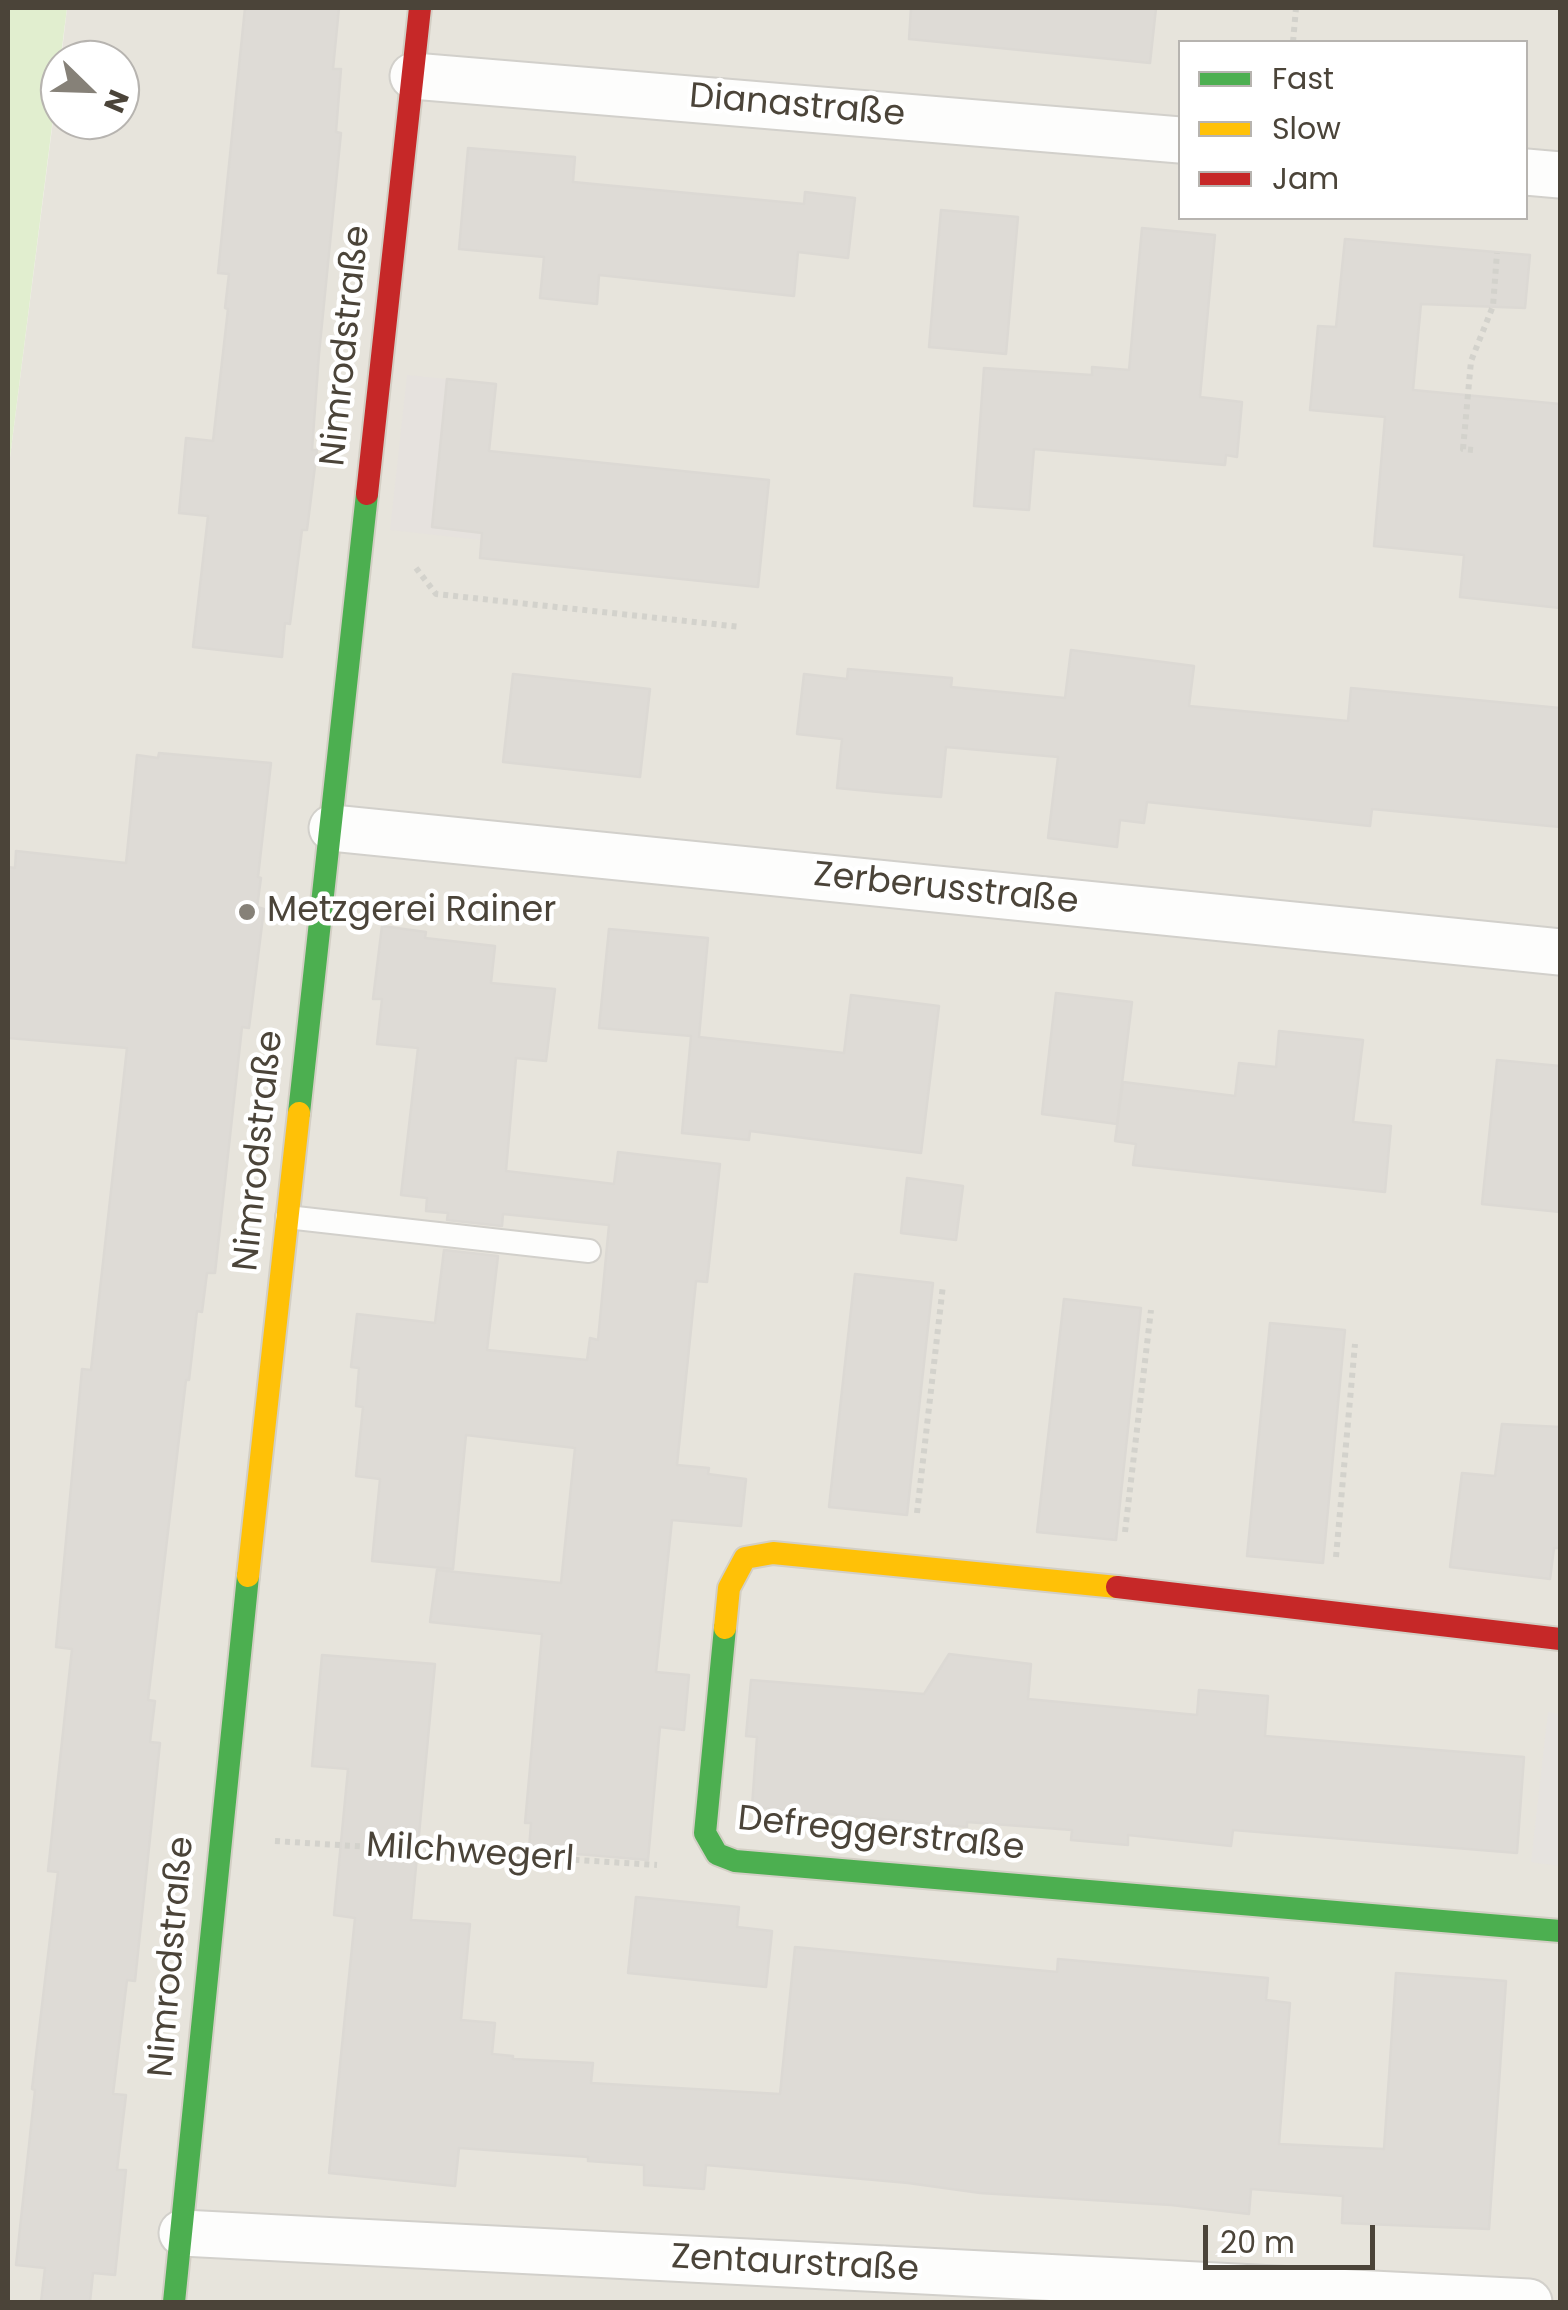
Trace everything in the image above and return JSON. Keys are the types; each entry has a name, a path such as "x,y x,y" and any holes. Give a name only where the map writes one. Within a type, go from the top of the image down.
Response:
{"street":[{"name":"Nimrodstraße","path":"174,2302 219,1837 420,8"},
{"name":"Dianastraße","path":"413,76 1178,140"},
{"path":"1528,172 1560,175"},
{"name":"Zerberusstraße","path":"332,828 1560,952"},
{"name":"Defreggerstraße","path":"1560,1640 1119,1588 774,1553 745,1558 730,1588 705,1832 717,1854 735,1861 1560,1930"},
{"name":"Zentaurstraße","path":"182,2233 1529,2302"}],"lane":[{"path":"287,1218 589,1251"}],"path":[{"path":"1293,40 1296,8"},
{"path":"1474,450 1462,449 1472,361 1493,306 1497,254"},
{"path":"360,544 401,549 436,594 741,627"},
{"path":"912,1567 943,1285"},
{"path":"1119,1588 1152,1310"},
{"path":"1331,1612 1355,1344"},
{"name":"Milchwegerl","path":"219,1837 702,1867 717,1854"}],"shaded area":[{"path":"67,8 1560,8 1560,2302 8,2302 8,473 51,140 140,140 140,40 63,40"},
{"path":"407,375 496,384 480,540 390,530"},
{"path":"1548,1712 1560,1714 1560,1866 1531,1862"}],"green space":[{"path":"8,8 67,8 63,40 40,40 40,140 50,140 8,473"}],"building":[{"path":"245,8 339,8 333,69 341,69 336,132 341,133 319,354 312,450 317,450 307,530 302,530 282,657 193,647 208,516 179,513 186,438 213,441 228,309 225,308 229,274 218,273"},
{"path":"911,8 1156,8 1150,63 909,39"},
{"path":"468,148 575,157 573,182 804,204 805,192 855,198 848,258 798,252 794,296 599,275 597,304 540,298 544,257 459,249"},
{"path":"941,210 1018,217 1006,354 929,347"},
{"path":"1142,228 1215,235 1200,397 1242,402 1237,457 1226,455 1225,465 1034,449 1029,510 974,506 984,368 1092,375 1092,367 1129,370"},
{"path":"1345,239 1530,255 1525,308 1421,304 1413,390 1560,404 1560,608 1460,597 1464,555 1374,546 1385,417 1310,410 1318,326 1336,327"},
{"path":"447,379 496,384 489,451 769,480 758,587 480,558 482,533 432,527"},
{"path":"1071,650 1194,666 1189,706 1348,721 1351,688 1560,708 1560,827 1372,809 1370,826 1147,802 1144,823 1120,820 1117,847 1048,838 1058,757 946,747 941,797 889,793 837,788 842,739 797,734 804,674 847,679 848,669 952,678 951,687 1065,698"},
{"path":"513,674 650,689 640,777 503,762"},
{"path":"159,753 271,763 258,877 261,878 257,907 264,909 249,1028 242,1027 215,1273 207,1273 186,1380 148,1700 155,1701 150,1742 160,1743 135,1981 127,1980 113,2094 126,2095 117,2170 126,2170 115,2275 93,2273 90,2302 41,2302 45,2268 16,2265 58,1872 48,1871 72,1649 56,1647 82,1369 91,1370 127,1048 8,1038 8,867 15,868 16,851 126,863 137,755 158,758"},
{"path":"382,926 426,932 425,938 495,946 491,983 555,989 546,1061 516,1058 506,1171 614,1184 618,1152 720,1164 707,1282 696,1281 677,1465 709,1468 708,1474 746,1479 741,1526 672,1520 656,1672 689,1675 684,1730 660,1727 648,1860 529,1850 531,1823 525,1823 542,1634 430,1622 437,1570 561,1583 575,1448 466,1435 453,1569 372,1561 380,1479 356,1476 363,1407 356,1406 359,1368 351,1367 357,1314 435,1323 444,1250 498,1256 487,1350 587,1360 590,1338 598,1340 609,1225 503,1214 502,1226 447,1220 448,1213 426,1211 427,1198 401,1195 418,1048 377,1044 382,999 373,999"},
{"path":"609,929 708,938 699,1037 844,1053 851,995 939,1006 921,1153 750,1131 749,1140 682,1133 691,1036 599,1028"},
{"path":"1056,993 1132,1002 1117,1124 1042,1114"},
{"path":"1279,1031 1363,1040 1353,1122 1391,1126 1385,1192 1133,1165 1136,1144 1115,1141 1123,1082 1235,1096 1239,1063 1276,1067"},
{"path":"1497,1060 1560,1066 1560,1212 1482,1204"},
{"path":"907,1178 963,1186 956,1240 901,1233"},
{"path":"855,1274 933,1283 907,1515 829,1507"},
{"path":"1064,1299 1141,1308 1116,1540 1037,1532"},
{"path":"1270,1323 1345,1330 1323,1563 1247,1556"},
{"path":"1502,1424 1560,1427 1560,1548 1554,1548 1550,1579 1450,1567 1462,1473 1495,1476"},
{"path":"949,1654 1031,1664 1028,1699 1197,1715 1199,1690 1268,1696 1265,1736 1524,1757 1517,1853 1233,1830 1231,1846 1128,1835 1128,1845 1071,1840 1072,1830 967,1822 967,1827 752,1807 757,1737 746,1736 751,1680 924,1694"},
{"path":"322,1655 435,1664 411,1920 470,1924 461,2020 495,2023 492,2054 513,2059 593,2063 591,2083 780,2094 795,1947 1057,1972 1058,1959 1268,1978 1266,2000 1290,2003 1279,2144 1384,2149 1396,1973 1506,1981 1489,2229 1342,2223 1343,2196 1251,2189 1249,2214 980,2193 706,2165 704,2189 644,2185 644,2165 459,2148 455,2186 329,2173 355,1918 334,1915 348,1769 312,1766"},
{"path":"636,1897 739,1907 737,1927 772,1931 766,1987 628,1973"}],"traffic: fast":[{"path":"299,1113 367,494"},
{"path":"174,2302 248,1576"},
{"path":"725,1628 705,1833 717,1854 735,1861 1560,1931"}],"traffic: slow":[{"path":"248,1576 299,1113"},
{"path":"725,1628 729,1588 745,1558 773,1553 1117,1587"}],"traffic: jam":[{"path":"367,494 420,8"},
{"path":"1117,1587 1560,1639"}],"place":[{"name":"Metzgerei Rainer","path":"247,912"}]}
